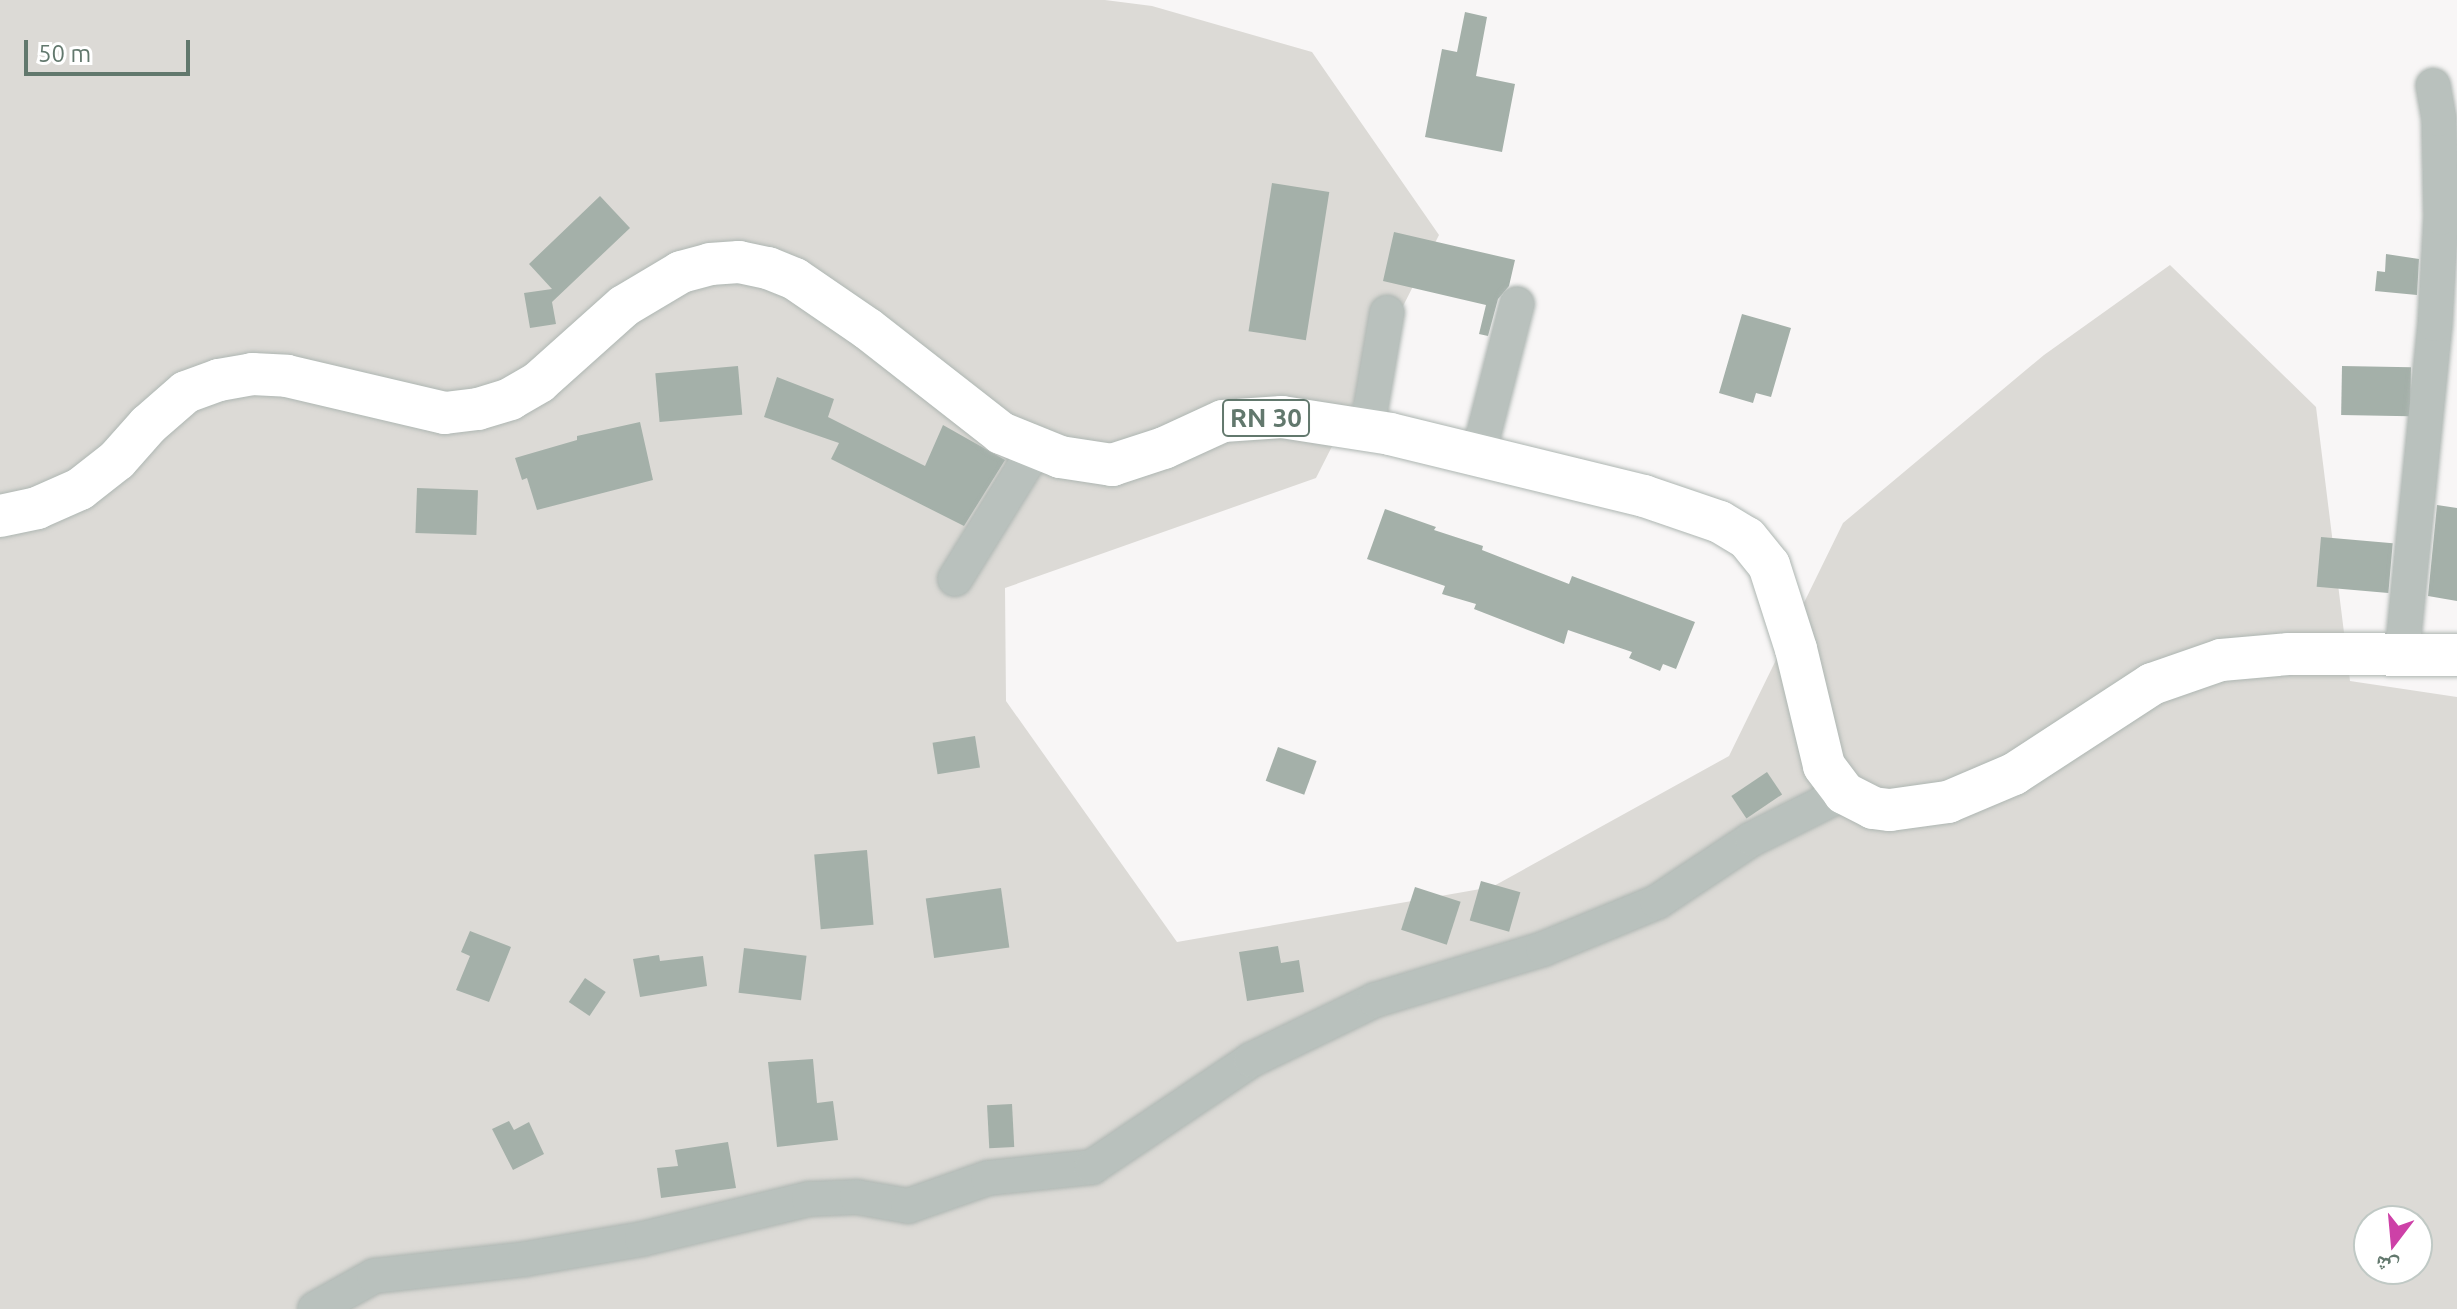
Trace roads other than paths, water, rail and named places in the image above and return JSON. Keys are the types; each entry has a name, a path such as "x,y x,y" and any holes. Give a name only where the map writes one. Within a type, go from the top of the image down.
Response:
{"main road":[{"name":"RN 30","path":"0,516 37,508 80,489 117,460 148,425 186,392 219,380 252,374 287,376 445,413 478,409 510,399 539,382 624,306 681,272 710,264 739,262 768,268 795,279 868,329 1001,433 1060,457 1112,465 1164,448 1223,421 1282,417 1367,430 1478,456 1644,496 1720,522 1747,538 1769,565 1796,649 1824,766 1844,793"},
{"path":"1844,793 1873,808 1890,810 1948,802 2014,774 2152,684 2221,660 2288,654 2457,655"}],"street":[{"path":"2402,654 2435,324 2441,218 2439,119 2433,86"},
{"path":"1478,456 1517,304"},
{"path":"1367,430 1387,313"},
{"path":"955,579 1036,448"},
{"path":"315,1309 374,1276 525,1259 627,1242 809,1199 857,1197 908,1206 988,1178 1092,1167 1251,1060 1375,1000 1543,949 1657,902 1752,839 1844,793"}]}
